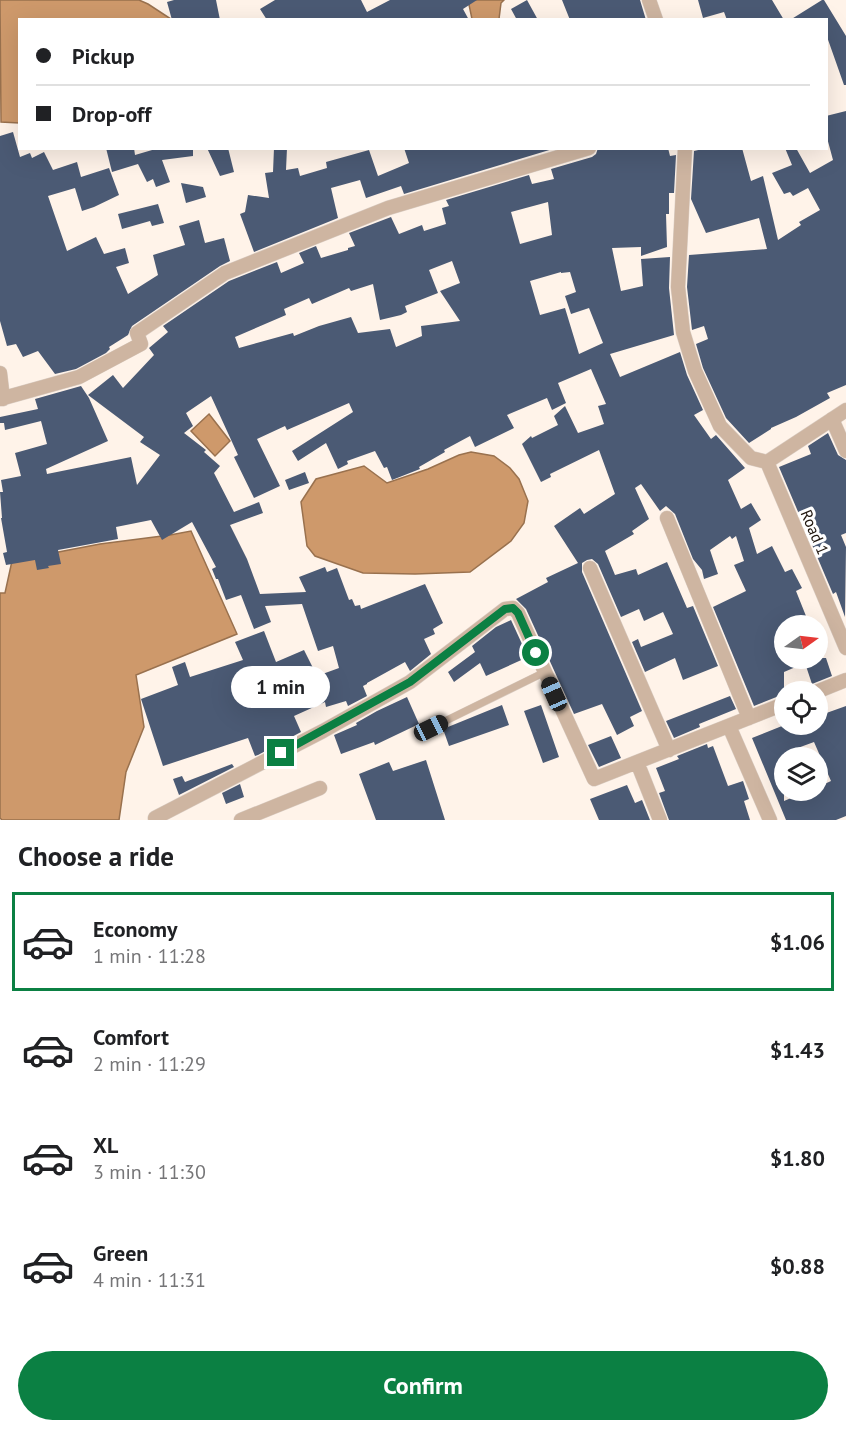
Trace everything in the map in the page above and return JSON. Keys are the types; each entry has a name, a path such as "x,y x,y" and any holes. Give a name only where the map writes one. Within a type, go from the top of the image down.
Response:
{"street":[{"path":"649,0 655,18"},
{"path":"0,373 2,399 79,377 141,344 136,333 225,273 388,208 582,150"},
{"path":"684,150 678,287 683,332 695,371 720,426 751,458 767,462 846,410"},
{"path":"832,419 846,451"},
{"name":"Road 1","path":"767,462 846,648"},
{"path":"667,518 749,718"},
{"path":"590,568 669,750"},
{"path":"155,818 323,731 410,682 505,609 513,608 518,613 594,779 774,708"},
{"path":"828,687 846,680"},
{"path":"729,726 770,820"},
{"path":"637,762 660,820"},
{"path":"246,819 320,788"}],"lane":[{"path":"431,728 545,672"}],"shaded area":[{"path":"0,0 139,0 169,18 18,18 18,123 1,122"},
{"path":"468,0 504,0 501,3 499,18 472,18"},
{"path":"209,414 230,441 215,456 191,431"},
{"path":"471,452 494,456 510,468 519,479 528,501 524,523 511,541 470,572 363,573 315,556 307,546 301,502 316,479 364,466 387,483"},
{"path":"191,531 237,634 136,675 144,727 126,772 119,820 2,820 0,818 0,593 5,593 12,561 100,544"}],"building":[{"path":"216,0 220,18 171,18 167,2"},
{"path":"275,0 361,0 367,12 390,0 477,0 463,9 468,18 266,18 260,9"},
{"path":"527,0 537,18 516,18 511,9"},
{"path":"562,0 640,0 645,18 569,18"},
{"path":"698,0 772,0 783,18 726,18 724,12 703,18"},
{"path":"824,0 846,36 846,85 844,85 828,40 828,18 793,18"},
{"path":"846,111 846,385 827,393 830,398 771,428 749,443 726,418 703,368 696,344 708,339 704,326 692,330 687,287 689,255 767,249 759,218 706,233 691,199 694,151 743,150 751,181 763,176 778,240 801,225 799,222 820,210 808,188 793,196 790,192 784,194 772,173 792,165 786,150 797,150 810,173 833,160 828,141 828,116"},
{"path":"13,132 20,157 30,153 32,158 44,152 53,170 77,162 81,177 109,168 119,195 94,207 82,211 75,188 48,196 67,251 96,237 104,254 125,248 129,263 116,267 128,294 158,275 153,255 185,245 179,226 199,220 205,243 224,238 230,261 132,326 128,335 109,347 106,353 76,369 55,374 38,351 23,357 16,344 7,346 0,321 0,136"},
{"path":"106,150 134,150 135,155 152,150 193,150 193,156 162,160 170,182 156,187 153,179 147,182 138,164 112,172"},
{"path":"208,150 228,150 234,172 220,176"},
{"path":"274,150 287,150 286,170 298,168 300,176 327,168 326,162 369,150 378,176 409,163 405,150 549,150 404,194 401,186 366,198 360,180 331,188 338,218 254,252 240,214 245,212 248,195 269,198 265,173 273,172"},
{"path":"597,150 668,150 670,156 676,155 674,193 669,193 669,214 666,214 667,247 641,256 641,247 612,248 621,291 643,286 641,259 670,257 669,288 674,335 610,354 620,377 680,352 687,375 703,410 694,415 711,439 716,435 745,468 728,480 741,509 751,503 761,520 749,528 757,554 772,546 785,572 792,569 802,588 796,591 806,615 774,615 774,669 791,669 784,672 784,681 774,681 774,698 754,706 713,607 746,591 734,565 744,561 736,536 732,539 730,536 710,550 718,574 704,579 702,570 693,559 675,514 666,506 660,511 641,484 635,488 649,519 632,531 634,534 605,551 615,575 636,569 638,575 667,562 687,608 693,606 718,666 683,680 675,658 645,672 632,642 638,639 641,647 673,634 663,612 644,621 639,609 621,617 598,564 592,559 587,560 582,563 582,572 642,711 630,717 634,726 617,735 602,704 574,714 526,609 516,599 548,582 546,578 578,563 554,526 580,508 584,514 615,494 599,450 550,474 551,477 541,482 522,444 531,436 532,438 558,425 554,416 565,406 578,433 604,424 598,406 606,404 591,369 558,383 566,403 552,410 547,398 507,415 514,428 475,447 470,436 444,450 445,452 419,467 420,469 392,480 387,467 384,468 375,451 347,461 348,464 338,469 326,443 298,461 292,451 353,412 349,403 287,430 285,426 257,439 280,486 254,498 234,457 238,455 211,396 186,413 193,426 184,433 206,450 204,452 220,466 214,473 234,512 259,502 263,513 230,525 247,559 260,594 306,592 299,577 325,567 327,572 337,568 349,600 352,599 355,606 360,605 361,609 425,584 443,623 433,629 435,634 424,639 431,654 410,671 405,662 367,683 363,686 367,696 348,706 346,701 326,707 325,702 294,716 301,732 258,755 255,756 248,738 163,766 141,699 178,685 172,667 185,662 190,677 243,660 235,642 264,631 276,662 304,650 317,676 339,668 333,646 318,651 302,604 265,606 271,622 254,629 241,595 226,600 212,569 216,567 192,522 162,540 151,520 116,527 118,539 58,550 61,564 48,566 49,568 37,570 35,560 6,565 3,553 7,552 1,518 0,492 3,492 1,480 21,476 15,453 47,444 41,421 5,430 4,423 0,423 0,417 38,409 35,399 81,386 89,398 108,441 46,469 47,474 131,457 137,485 160,455 140,442 144,437 88,395 113,375 123,388 154,355 149,348 168,332 163,326 229,281 277,262 281,273 304,263 299,253 316,246 321,258 348,250 355,246 349,233 391,217 399,234 422,225 424,231 446,224 442,208 449,206 446,200 529,175 532,184 554,179 551,169 592,157","holes":["548,202 552,235 520,244 511,212","452,261 460,283 440,291 460,321 421,326 422,336 396,347 390,329 358,333 351,317 294,336 293,333 239,348 235,337 286,315 284,309 309,298 312,304 349,288 351,291 373,284 380,320 401,315 407,312 405,306 438,293 429,270","570,272 576,292 565,296 571,314 589,308 603,343 579,354 565,308 540,315 530,281"]},
{"path":"181,183 203,187 206,197 186,203"},
{"path":"158,204 164,223 152,226 150,221 122,229 118,214"},
{"path":"828,433 838,455 846,460 846,533 841,535 846,547 845,617 836,592 833,594 779,467 811,454 808,446"},
{"path":"305,472 309,483 289,490 285,480"},
{"path":"511,620 528,657 486,676 480,663 454,682 448,672 475,652 472,646 496,627"},
{"path":"828,664 832,676 820,681 811,681 807,669 828,669"},
{"path":"730,696 736,709 699,724 700,727 674,738 666,721"},
{"path":"407,697 419,724 375,745 374,742 341,754 334,735"},
{"path":"502,705 509,725 449,746 443,729"},
{"path":"541,705 559,757 543,763 524,711"},
{"path":"846,706 846,816 836,820 786,820 778,801 828,801 828,782 831,781 828,774 828,747 816,747 814,742 800,747 774,747 774,791 752,738 774,729 774,735 828,735 828,712"},
{"path":"611,736 621,758 599,767 588,745"},
{"path":"707,744 708,748 713,746 728,786 743,781 749,799 744,801 750,820 669,820 659,793 665,791 656,768 679,759 677,756"},
{"path":"426,760 445,820 376,820 359,774 389,762 393,771"},
{"path":"232,764 234,767 179,795 173,779 182,776 185,782"},
{"path":"240,784 244,797 226,804 222,793"},
{"path":"627,785 635,803 642,800 650,820 599,820 590,799"}],"route":[{"path":"281,753 410,682 505,609 513,608 518,613 536,653"}]}
